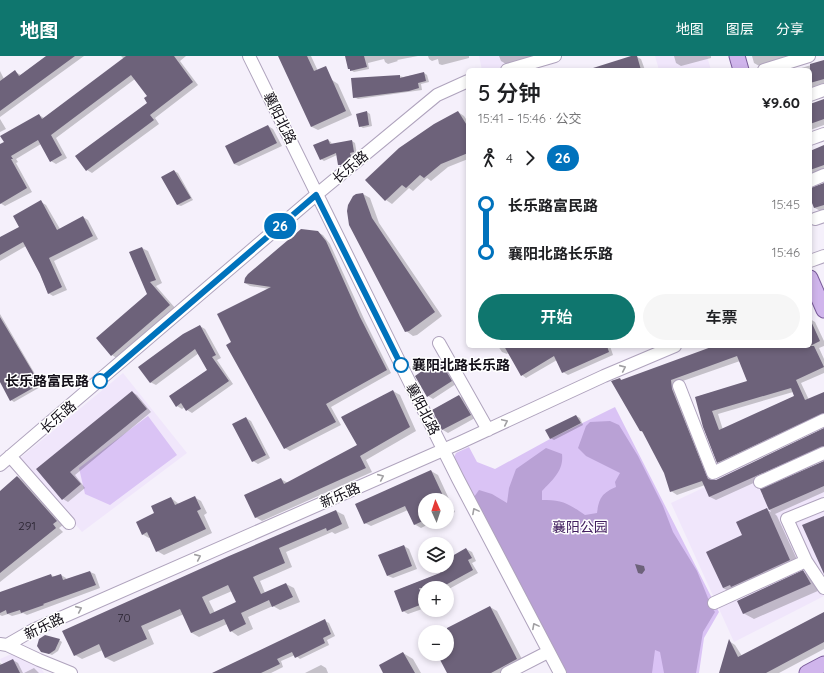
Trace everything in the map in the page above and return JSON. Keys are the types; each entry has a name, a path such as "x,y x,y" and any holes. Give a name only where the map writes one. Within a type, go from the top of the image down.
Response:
{"main road":[{"path":"737,56 740,68"},
{"path":"813,294 824,310"},
{"path":"807,673 824,664"}],"street":[{"name":"襄阳北路","path":"250,56 316,195 557,672"},
{"path":"514,68 555,56"},
{"path":"770,68 809,56"},
{"name":"长乐路","path":"0,465 316,195 437,95 466,82"},
{"path":"812,94 824,90"},
{"path":"812,138 824,134"},
{"path":"812,180 824,175"},
{"path":"812,260 824,256"},
{"path":"439,343 488,430"},
{"name":"新乐路","path":"3,645 32,630 488,430 638,361 670,348"},
{"path":"679,386 713,473 824,420"},
{"path":"760,482 824,453"},
{"path":"10,456 69,523"},
{"path":"824,504 787,519 806,561 824,588"},
{"path":"714,603 806,561"},
{"path":"3,645 71,673"},
{"path":"507,673 548,652"}],"shaded area":[{"path":"479,56 543,56 503,68 482,68"},
{"path":"655,56 707,56 710,68 658,68"},
{"path":"123,373 187,453 82,532 19,459"},
{"path":"747,461 770,510 824,486 824,596 734,642 671,503 705,487 702,481"},
{"path":"16,652 38,663 44,673 7,673 0,659"}],"green space":[{"name":"襄阳公园","path":"615,407 719,612 704,638 699,673 563,673 452,461 456,453 469,447 477,462 495,469 550,439"},
{"path":"148,416 177,455 110,505 85,494 79,468"},
{"name":"襄阳公园","path":"610,421 619,425 638,456 663,506 673,532 697,571 715,612 703,632 696,673 664,673 660,652 655,650 652,673 567,673 474,497 479,490 492,494 507,503 509,488 516,469 546,448 562,454 562,460 556,475 542,491 542,500 560,501 585,515 597,513 600,500 607,491 616,487 615,482 620,473 586,456 578,448 586,426 590,422"}],"building":[{"path":"46,56 75,56 0,111 0,81 15,70 19,76"},
{"path":"126,56 174,56 193,82 150,115 154,120 86,171 75,156 147,103 144,98 147,96 131,75 51,135 62,155 50,162 38,140 11,156 13,159 11,159 27,188 0,204 0,144 4,142 0,136 39,114 42,119"},
{"path":"278,56 307,56 314,71 326,66 346,111 311,127"},
{"path":"345,56 364,56 367,67 350,71 350,69 348,69"},
{"path":"631,56 637,56 640,68 593,68"},
{"path":"824,60 824,79 812,82 812,68 810,68 810,64"},
{"path":"424,72 426,81 418,83 419,88 409,91 353,98 351,78 400,75 400,78"},
{"path":"824,99 824,119 812,123 812,103"},
{"path":"367,111 369,125 359,127 356,114"},
{"path":"458,111 466,124 466,154 441,164 424,178 420,175 406,188 402,185 385,201 365,180 399,148 434,124"},
{"path":"268,125 277,143 234,164 225,146"},
{"path":"328,139 330,144 352,140 354,152 350,153 351,156 341,165 338,165 336,153 320,160 313,145"},
{"path":"824,145 824,165 812,169 812,150"},
{"path":"174,170 191,198 177,205 161,177"},
{"path":"824,183 824,205 814,208 812,203 812,187"},
{"path":"363,193 372,218 435,312 409,331 405,332 349,225 347,211 348,205 353,196"},
{"path":"41,200 57,230 83,216 93,236 49,258 62,287 48,294 40,274 23,242 0,255 0,237 19,227 13,216"},
{"path":"301,229 318,231 326,241 360,317 387,370 326,404 336,422 284,449 226,345 231,342 217,314 271,287 244,283 245,278"},
{"path":"142,247 156,280 150,282 170,305 111,356 96,338 147,294 129,252"},
{"path":"0,317 40,384 10,401 0,382"},
{"path":"812,323 820,341 812,345"},
{"path":"200,325 216,355 212,357 229,381 186,411 181,403 176,407 169,396 207,370 195,349 150,383 138,367 183,334"},
{"path":"812,346 814,346 824,367 796,380 805,400 824,392 824,413 717,463 703,427 695,397 747,381 737,356 671,380 672,389 708,479 716,480 824,428 824,446 709,497 702,481 670,492 664,473 642,431 640,431 611,381 620,378 621,380 709,348 812,348","holes":["791,388 794,396 719,430 712,411"]},
{"path":"505,348 608,348 609,352 562,373 554,356 521,376"},
{"path":"439,359 452,381 427,397 415,376"},
{"path":"393,390 410,427 360,456 366,468 255,518 244,495 281,478 284,484 357,445 341,417"},
{"path":"132,391 147,409 70,472 81,484 62,500 36,469"},
{"path":"459,395 471,415 442,430 432,410"},
{"path":"576,415 581,423 550,439 545,430"},
{"path":"246,417 266,455 252,462 232,424"},
{"path":"824,461 824,486 769,510 760,489"},
{"path":"431,470 442,493 418,493 418,523 414,525 405,506 364,524 355,504"},
{"path":"17,476 57,521 53,524 56,528 0,573 0,491"},
{"path":"195,496 201,509 197,511 206,529 156,552 147,532 142,535 136,522 154,513 151,506 171,497 175,505"},
{"path":"767,508 790,560 731,587 730,585 723,588 706,552 742,535 736,522"},
{"path":"336,510 342,524 327,531 326,528 279,548 285,563 253,577 261,594 286,583 293,597 272,607 269,600 241,613 246,624 230,632 224,619 191,633 180,609 141,626 147,639 105,658 99,644 74,656 62,631","holes":["228,585 236,602 210,614 202,597"]},
{"path":"824,516 824,574 802,525"},
{"path":"404,545 412,566 387,576 378,555"},
{"path":"466,548 472,558 468,560 473,570 453,581 420,581 440,573 454,573 454,555"},
{"path":"635,564 644,566 645,570 642,574 638,573"},
{"path":"803,570 811,584 743,614 737,601"},
{"path":"90,571 96,585 21,613 20,610 7,614 6,610 0,613 0,592 51,574 52,577 61,574 63,580"},
{"path":"418,582 418,606 402,612 394,591"},
{"path":"490,606 517,659 491,673 447,673 441,661 454,661 453,625"},
{"path":"824,612 824,642 766,673 719,673 729,639 738,657"},
{"path":"325,619 331,634 323,638 325,643 295,658 292,652 277,659 280,664 261,673 212,673"},
{"path":"45,635 60,639 55,650 49,654 41,652 37,646 39,639"},
{"path":"403,652 415,673 383,673 379,665"},
{"path":"13,659 20,673 0,673 0,665"}],"bus line":[{"name":"26","path":"100,381 316,195 401,365"}],"place":[{"name":"襄阳北路长乐路","path":"401,365"},
{"name":"长乐路富民路","path":"100,381"}]}
